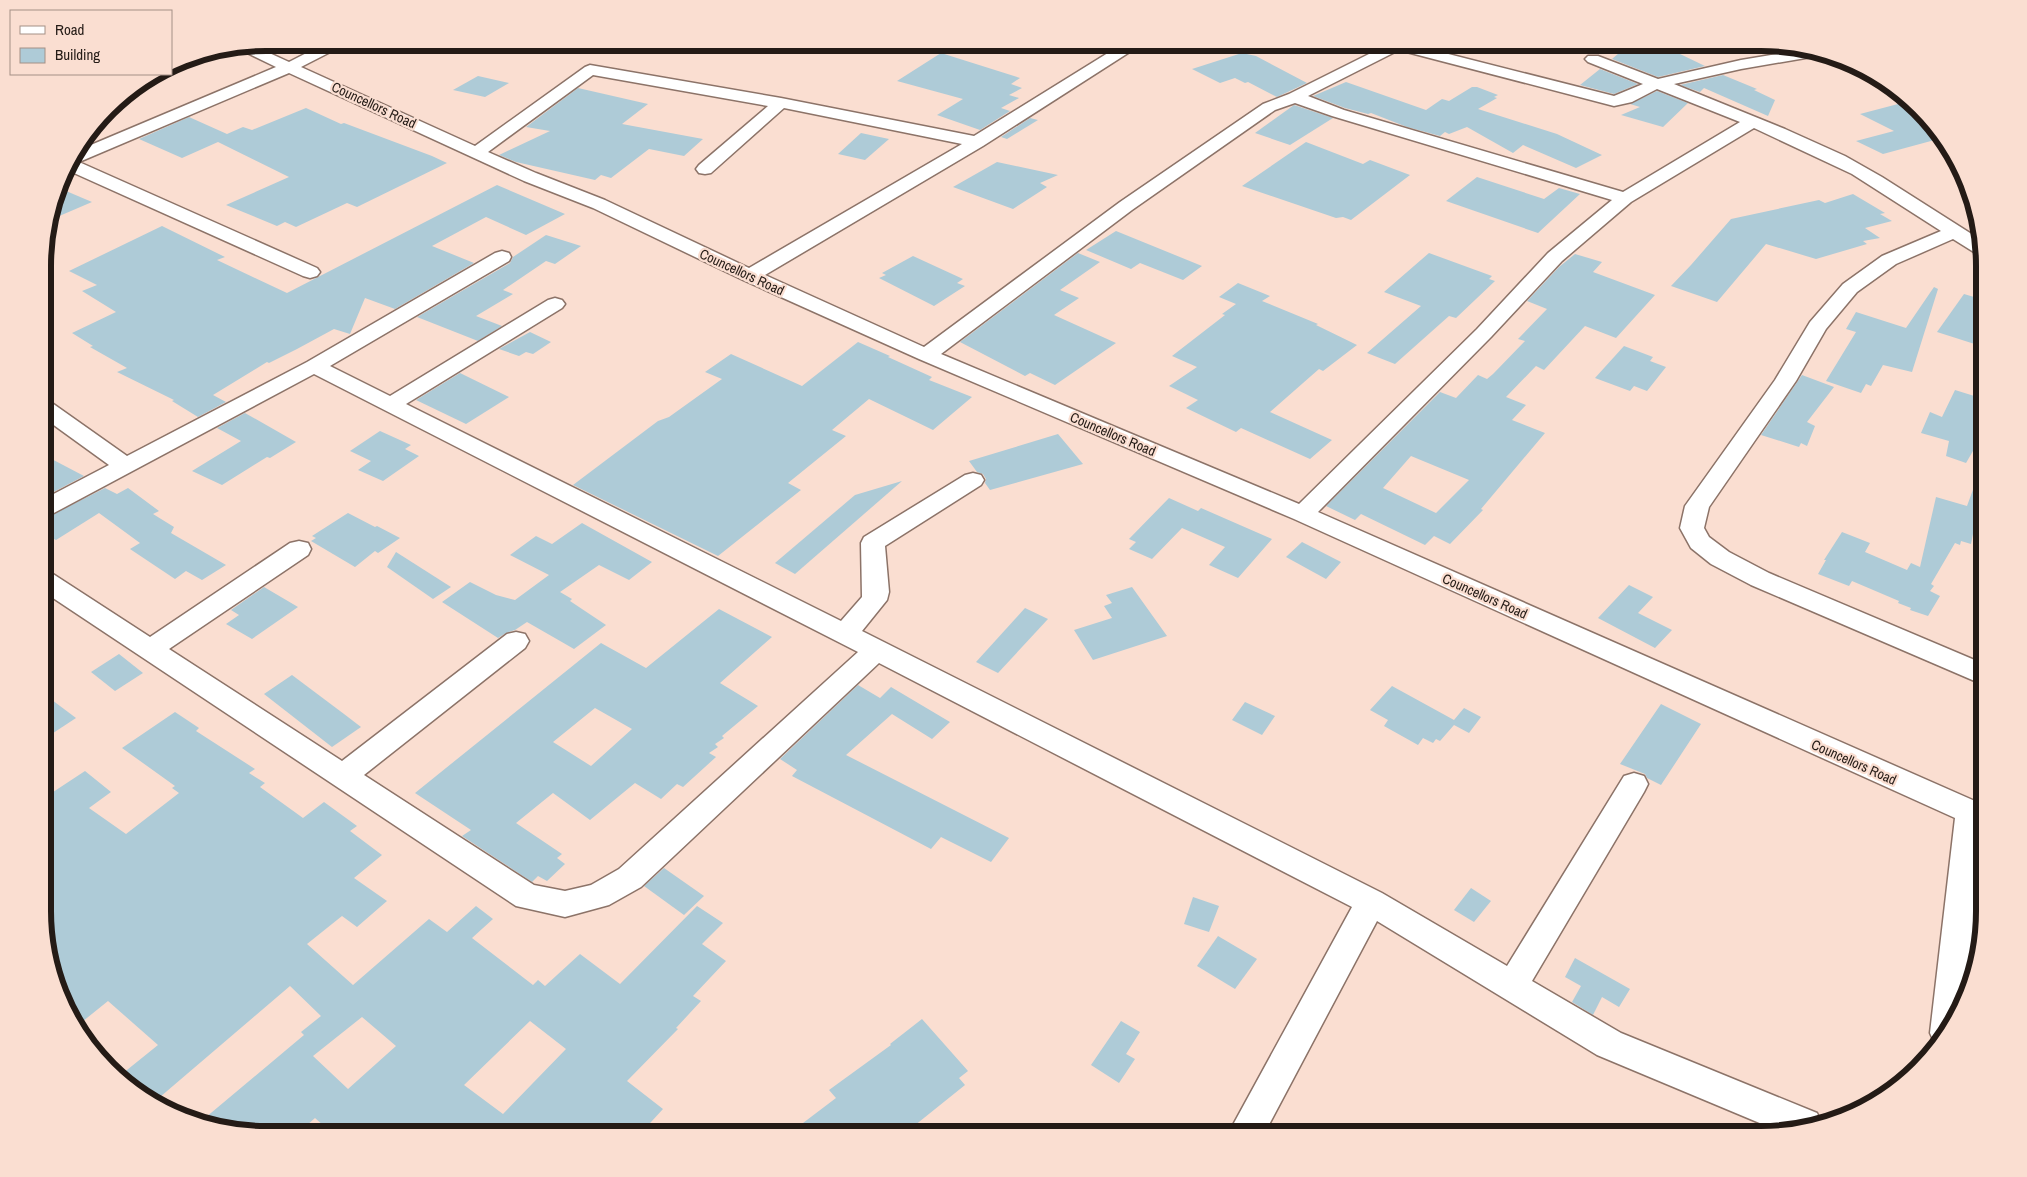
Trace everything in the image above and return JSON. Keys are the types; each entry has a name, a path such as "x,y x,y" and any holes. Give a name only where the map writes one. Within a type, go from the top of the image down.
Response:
{"street":[{"path":"83,155 290,67 320,51"},
{"path":"750,276 977,142 1120,51"},
{"path":"926,355 1126,206 1269,107 1295,97 1386,51"},
{"path":"1426,51 1604,99 1623,100 1657,84 1740,66 1804,55"},
{"name":"Councellors Road","path":"255,52 530,176 599,204 750,276 926,355 1302,514 1976,816"},
{"path":"1593,59 1752,122 1839,161 1908,201 1974,244"},
{"path":"476,152 590,70 781,103 977,142"},
{"path":"1295,97 1338,113 1625,198"},
{"path":"705,169 781,103"},
{"path":"1302,514 1477,340 1555,257 1625,198 1752,122"},
{"path":"75,167 310,272"},
{"path":"1953,232 1889,260 1850,288 1817,326 1785,381 1697,506 1692,528 1700,542 1720,558 1760,579 1976,672"},
{"path":"51,505 314,366 502,257"},
{"path":"391,404 555,304"},
{"path":"314,366 1371,902 1609,1044 1799,1123"},
{"path":"51,415 126,466"},
{"path":"844,635 874,600 876,592 873,543 973,480"},
{"path":"150,649 299,549"},
{"path":"51,585 528,897 565,904 598,896 630,878 875,651"},
{"path":"343,776 516,641"},
{"path":"1512,986 1634,784"},
{"path":"1950,1013 1976,823"},
{"path":"1249,1126 1371,902"}],"building":[{"path":"1621,51 1674,51 1705,66 1658,77 1612,59"},
{"path":"941,53 1020,78 1011,84 1022,88 1009,95 1019,98 1001,108 1010,111 980,130 937,115 963,99 897,81"},
{"path":"1242,53 1256,56 1307,83 1277,97 1248,82 1245,83 1235,78 1220,83 1192,69"},
{"path":"1600,69 1638,84 1614,94 1580,85"},
{"path":"1723,75 1757,89 1754,90 1775,100 1768,116 1704,88 1700,92 1680,85"},
{"path":"478,76 509,83 485,97 453,90"},
{"path":"1346,82 1426,110 1442,99 1449,101 1472,87 1477,87 1498,95 1494,97 1497,98 1478,109 1557,134 1602,155 1576,168 1523,145 1513,153 1467,127 1449,134 1445,132 1440,136 1407,127 1371,113 1368,114 1345,108 1313,96"},
{"path":"578,88 648,104 622,124 703,139 684,156 649,149 611,178 601,175 595,180 516,162 499,155 550,131 526,127"},
{"path":"1657,91 1688,103 1663,127 1621,115 1640,107 1630,104"},
{"path":"1898,104 1913,114 1935,140 1883,154 1856,141 1894,131 1860,114"},
{"path":"1294,105 1333,118 1290,145 1255,133"},
{"path":"306,108 341,124 344,123 447,163 357,207 347,203 296,227 285,222 277,226 226,205 289,177 218,142 182,158 139,139 189,117 227,134 243,127 252,130"},
{"path":"1030,118 1038,120 1007,139 1001,137"},
{"path":"861,133 889,139 865,160 838,154"},
{"path":"1306,142 1363,164 1370,160 1410,175 1351,220 1343,217 1336,218 1242,186"},
{"path":"997,162 1058,175 1040,183 1047,187 1013,209 953,187"},
{"path":"1477,177 1544,199 1559,188 1580,194 1538,233 1446,201"},
{"path":"497,185 565,214 526,235 486,217 432,246 474,263 395,309 365,298 350,334 334,329 269,363 267,362 213,395 226,402 198,417 172,401 174,400 117,372 127,368 90,347 93,346 72,333 116,312 82,291 97,285 69,271 162,226 225,257 217,260 287,293"},
{"path":"65,191 92,202 57,217"},
{"path":"1853,194 1885,213 1880,214 1892,221 1865,228 1880,238 1863,241 1867,244 1816,259 1766,244 1717,302 1671,286 1731,219 1819,200 1825,203"},
{"path":"1116,231 1202,266 1183,280 1140,263 1131,269 1086,250"},
{"path":"546,235 581,246 555,264 546,261 503,290 513,294 476,316 502,326 478,341 417,317 510,263 513,257"},
{"path":"1078,253 1100,262 1060,290 1079,298 1054,315 1116,343 1055,385 1030,373 1025,376 960,342"},
{"path":"1429,253 1492,276 1489,279 1495,281 1456,318 1449,316 1395,364 1367,353 1421,306 1384,292"},
{"path":"1575,254 1602,262 1593,272 1655,295 1616,338 1585,326 1544,370 1536,366 1506,397 1526,405 1512,420 1545,433 1481,509 1483,510 1450,544 1434,536 1425,545 1361,514 1355,520 1326,506 1440,392 1456,398 1478,375 1487,379 1493,374 1525,341 1518,339 1547,309 1527,301 1559,267","holes":["1411,456 1469,480 1436,513 1383,488"]},
{"path":"913,256 963,279 957,283 965,286 934,306 879,278 886,275 882,273"},
{"path":"1238,283 1270,296 1262,301 1318,324 1316,325 1357,345 1323,371 1319,369 1270,412 1332,440 1310,459 1241,428 1236,432 1186,408 1198,400 1169,386 1197,367 1172,356 1225,315 1222,314 1236,304 1219,297"},
{"path":"1934,287 1938,289 1912,372 1883,365 1871,386 1866,384 1861,393 1826,381 1856,332 1846,329 1856,312 1906,328"},
{"path":"1964,294 1976,298 1976,344 1937,332"},
{"path":"530,332 551,342 533,354 526,352 519,356 499,349"},
{"path":"858,342 932,377 929,380 972,397 933,430 869,399 832,430 846,436 788,483 801,490 718,556 573,485 658,421 669,417 722,379 705,372 731,354 802,386"},
{"path":"1624,346 1653,357 1650,361 1666,367 1647,391 1634,386 1630,391 1595,378"},
{"path":"460,373 509,397 466,424 416,400"},
{"path":"1802,375 1834,387 1807,422 1815,426 1807,446 1801,443 1799,447 1761,435"},
{"path":"1955,390 1976,397 1976,446 1966,463 1946,456 1949,441 1921,433 1930,412 1942,417"},
{"path":"245,413 296,442 270,458 267,457 222,485 192,471 241,441 217,428"},
{"path":"380,431 411,445 405,449 419,456 383,481 358,470 371,461 350,451"},
{"path":"1058,434 1083,464 990,490 985,483 986,479 983,474 977,472 969,461"},
{"path":"51,459 84,476 51,493"},
{"path":"902,481 795,574 775,563 855,495"},
{"path":"1976,481 1976,535 1973,534 1971,544 1961,541 1960,545 1955,543 1931,584 1934,586 1930,591 1940,596 1928,616 1910,610 1911,608 1898,603 1899,601 1852,581 1849,586 1818,574 1826,560 1824,560 1842,532 1870,543 1865,552 1907,570 1911,563 1920,567 1936,497 1967,506"},
{"path":"105,488 117,494 128,488 159,511 153,514 174,527 171,533 226,565 202,580 186,571 175,579 130,549 140,543 99,513 56,540 51,538 51,515"},
{"path":"1169,498 1198,511 1201,508 1272,539 1238,578 1209,565 1225,547 1182,528 1152,559 1129,549 1136,542 1129,539"},
{"path":"348,513 400,538 378,553 375,551 355,567 311,541 316,538 312,536"},
{"path":"582,523 652,562 629,580 599,565 560,592 606,625 574,649 527,622 498,638 442,602 470,582 496,595 515,600 549,575 510,555 536,536 552,544"},
{"path":"1302,542 1341,562 1326,579 1286,557"},
{"path":"396,552 451,587 433,599 387,567"},
{"path":"1629,585 1653,597 1638,613 1672,630 1655,648 1598,618"},
{"path":"264,587 298,607 252,639 226,624 239,615 231,610"},
{"path":"1132,587 1167,636 1093,660 1074,630 1112,618 1104,606 1112,603 1106,595"},
{"path":"1025,608 1048,619 998,673 976,662"},
{"path":"719,609 772,637 720,683 758,706 722,736 724,738 715,744 718,747 709,753 716,757 683,787 677,784 661,799 635,783 590,820 553,793 516,823 562,854 557,858 565,864 547,881 538,876 532,882 462,836 471,830 415,793 601,643 646,668","holes":["595,708 632,729 591,766 553,742"]},
{"path":"119,654 143,673 115,691 91,672"},
{"path":"292,675 361,727 332,747 264,694"},
{"path":"858,685 880,698 891,687 950,722 932,739 892,714 846,755 1009,838 991,862 941,837 931,849 792,776 797,770 780,759"},
{"path":"1392,686 1454,720 1464,708 1481,717 1469,733 1454,725 1440,741 1436,739 1433,743 1423,738 1418,745 1384,726 1388,720 1370,710"},
{"path":"51,699 76,718 51,734"},
{"path":"1245,702 1275,716 1262,735 1232,720"},
{"path":"1661,704 1701,724 1661,785 1647,778 1645,774 1620,764"},
{"path":"175,712 199,728 196,731 255,769 249,773 265,783 260,787 303,818 324,802 357,826 350,831 382,855 354,878 387,901 357,927 342,916 307,944 353,985 429,919 447,932 476,906 493,919 472,938 533,985 538,980 545,986 580,954 620,984 697,906 723,923 702,944 726,961 693,996 701,1001 676,1028 678,1029 627,1081 663,1109 647,1126 324,1126 315,1118 306,1126 266,1126 224,1122 206,1117 304,1035 301,1032 321,1016 290,986 160,1097 147,1090 124,1072 158,1045 108,1001 82,1022 73,1006 63,980 55,953 51,911 51,793 85,771 111,792 89,808 126,834 179,793 172,788 175,786 122,748","holes":["362,1017 396,1046 348,1089 313,1056","530,1021 566,1049 503,1114 464,1085"]},
{"path":"664,868 704,896 684,915 644,886"},
{"path":"1471,888 1491,901 1474,922 1454,910"},
{"path":"1193,897 1219,906 1209,932 1184,924"},
{"path":"1218,936 1257,959 1235,989 1197,966"},
{"path":"1575,958 1630,989 1619,1007 1602,997 1593,1015 1572,1002 1581,986 1565,977"},
{"path":"922,1019 968,1071 959,1078 965,1085 914,1126 805,1126 803,1123 836,1098 829,1090"},
{"path":"1121,1021 1140,1032 1126,1054 1135,1059 1119,1083 1091,1065"}]}
